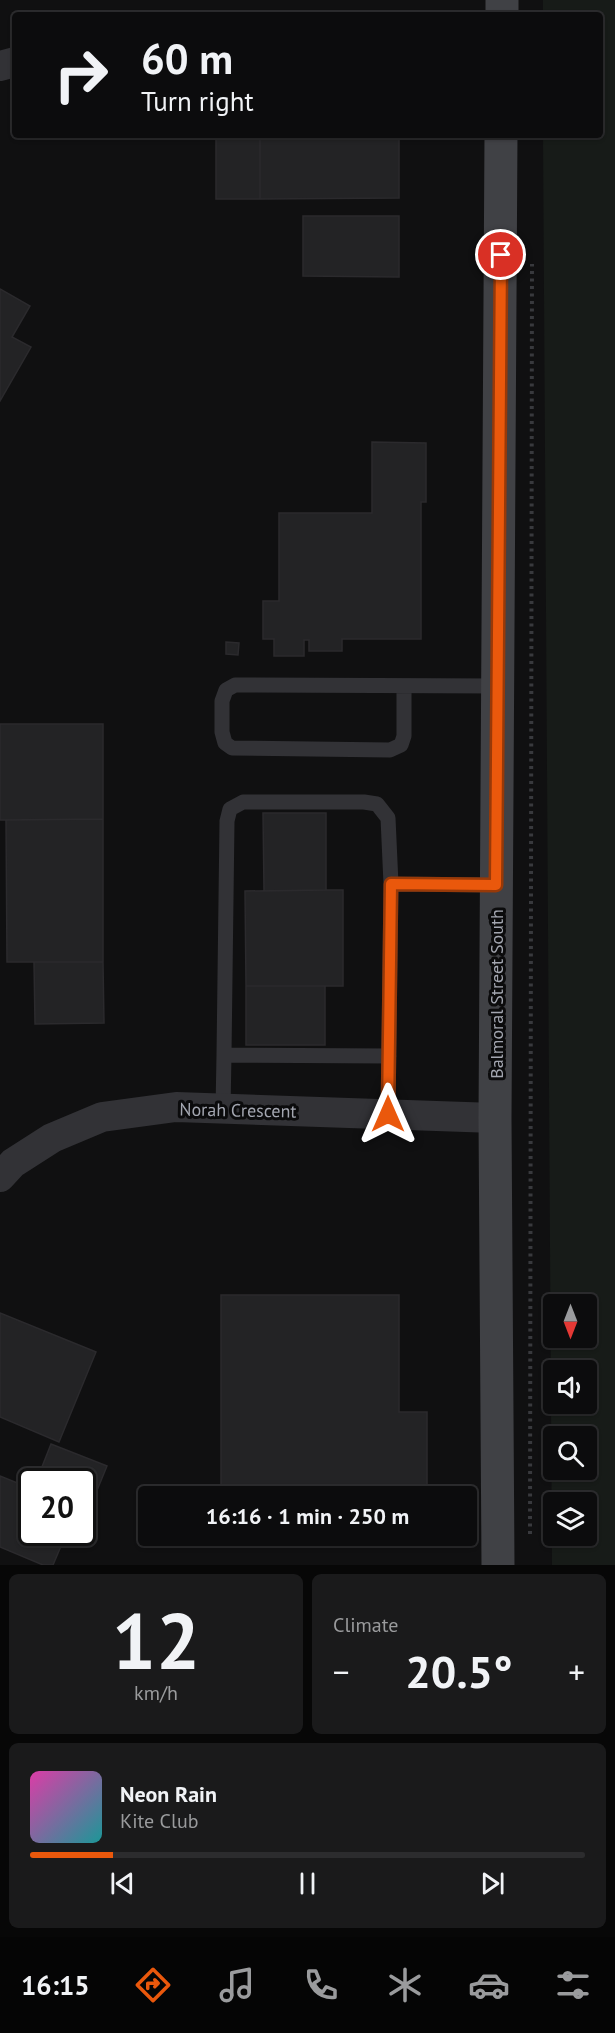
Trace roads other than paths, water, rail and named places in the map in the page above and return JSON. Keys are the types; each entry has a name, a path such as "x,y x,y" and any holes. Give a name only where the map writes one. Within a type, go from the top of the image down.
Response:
{"main road":[{"name":"Balmoral Street South","path":"498,1565 495,1118 501,138"}],"street":[{"name":"Norah Crescent","path":"0,1177 13,1163 52,1138 102,1117 176,1107 495,1118"}],"lane":[{"path":"404,686 404,736 401,745 390,750 232,748 225,743 222,732 222,701 226,690 234,685 498,686"},
{"path":"223,1109 227,821 230,809 243,802 364,802 377,804 388,818 391,884 388,1114"},
{"path":"391,884 496,885"},
{"path":"224,1055 389,1056"}]}
